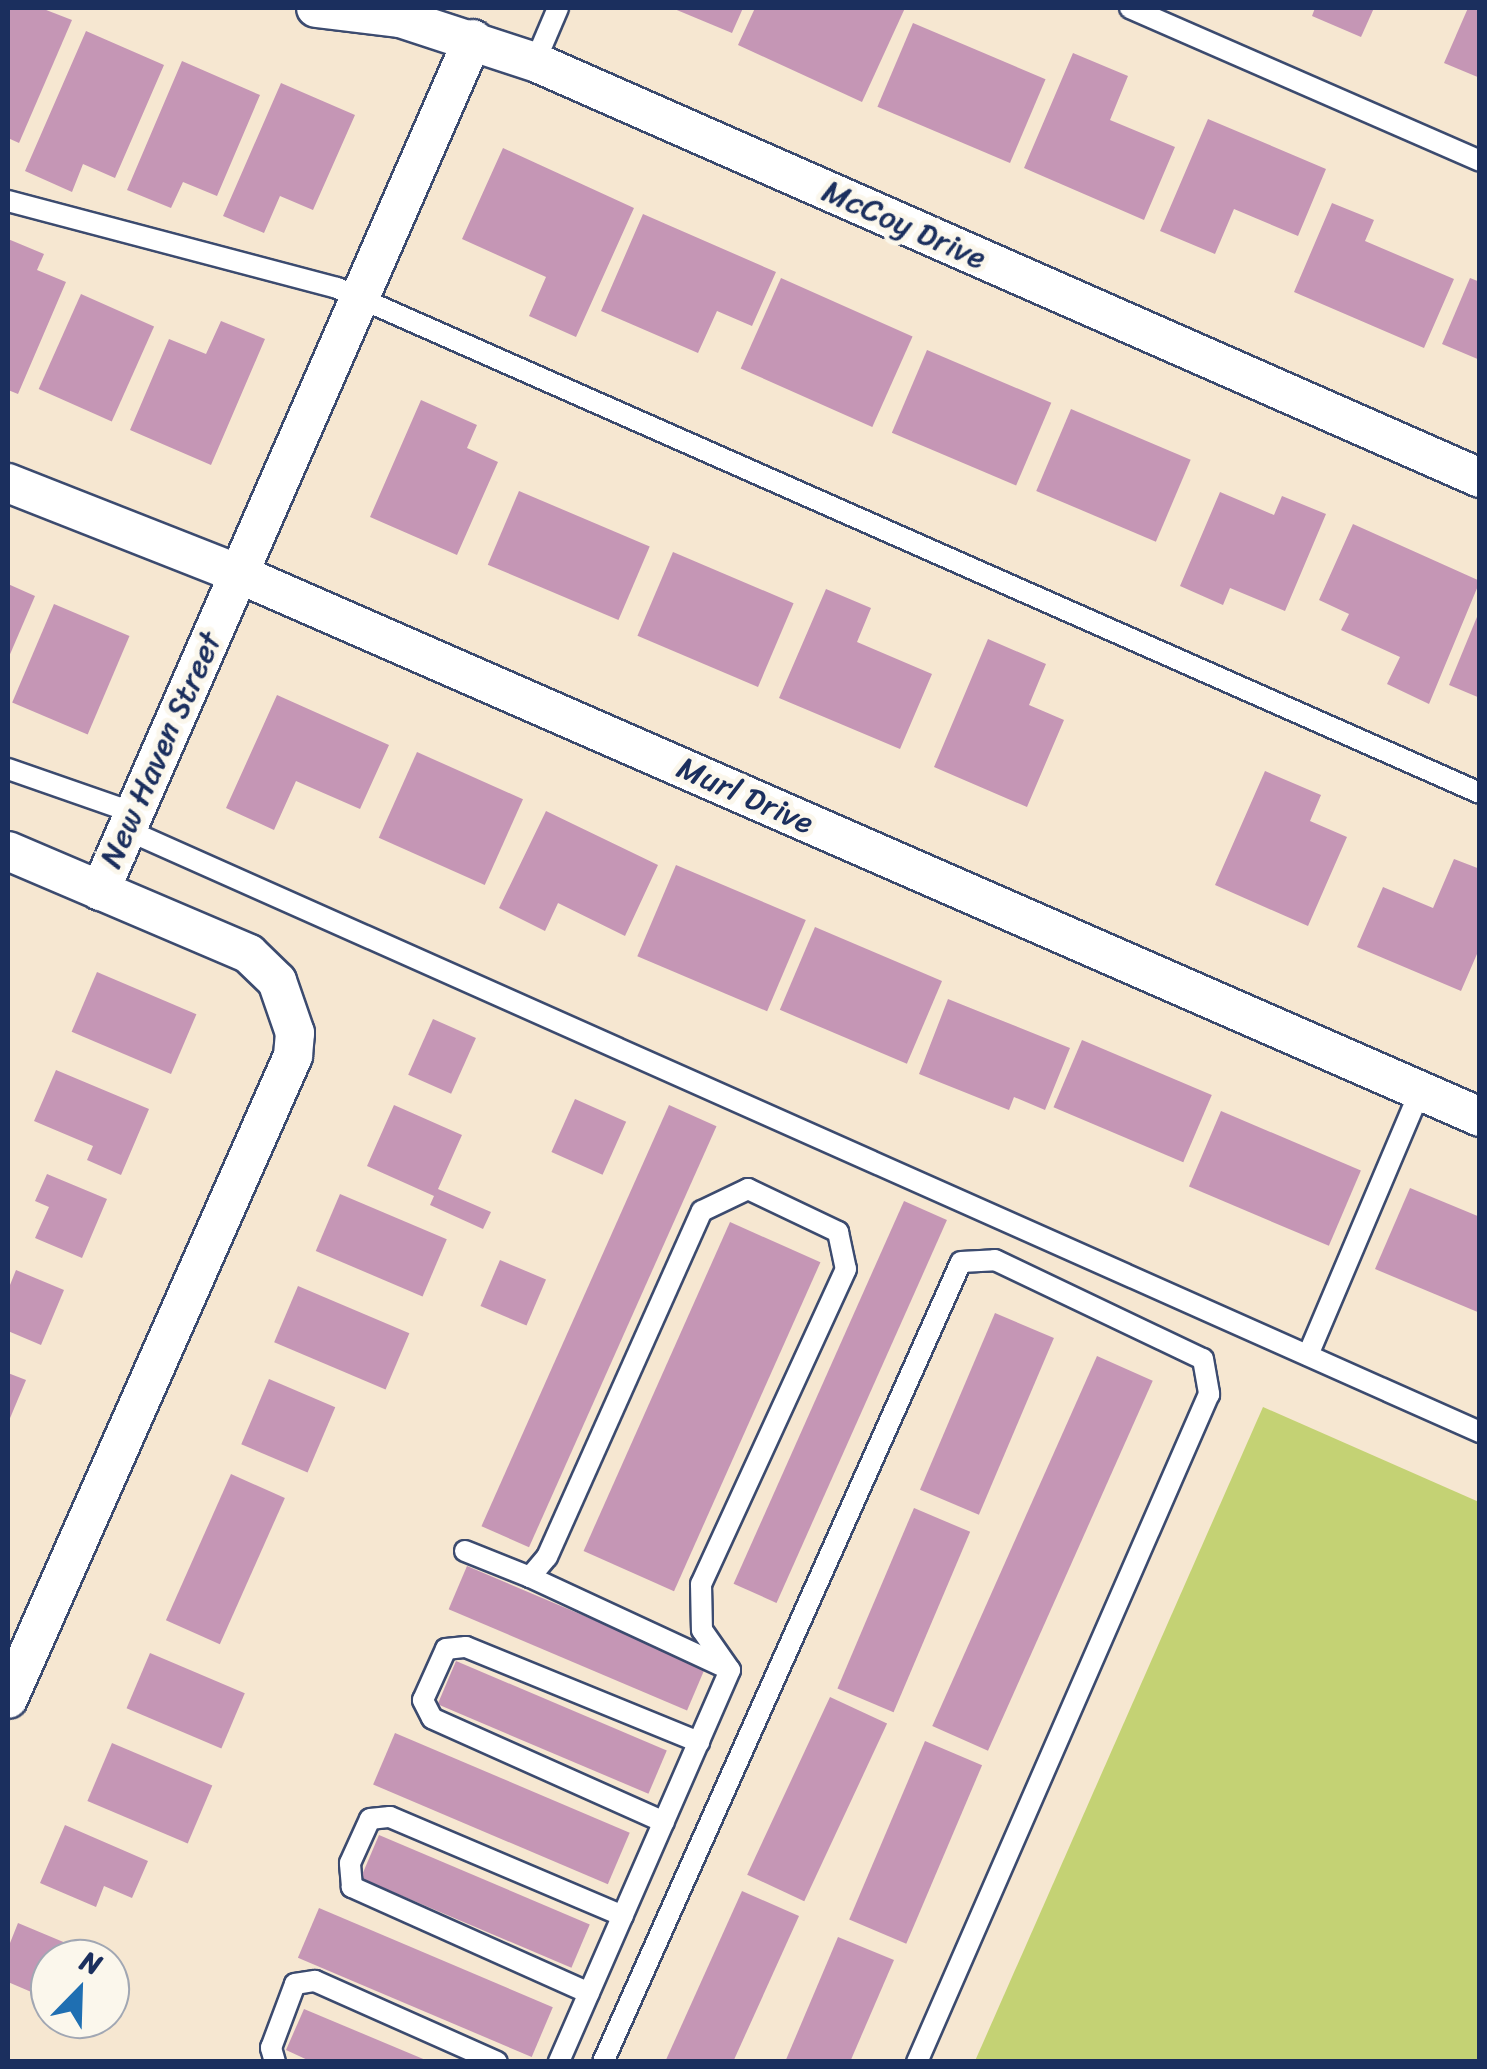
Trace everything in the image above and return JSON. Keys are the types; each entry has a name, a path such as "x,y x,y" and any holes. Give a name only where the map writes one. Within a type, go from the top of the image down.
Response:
{"street":[{"name":"McCoy Drive","path":"316,8 402,13 535,62 1480,478"},
{"name":"New Haven Street","path":"8,1699 293,1056 291,1010 277,981 249,954 100,891 473,39"},
{"name":"Murl Drive","path":"8,483 238,574 1480,1117"},
{"path":"8,850 100,891"}],"lane":[{"path":"535,62 558,8"},
{"path":"1130,8 1480,160"},
{"path":"8,202 359,298 1480,794"},
{"path":"8,769 1480,1432"},
{"path":"1308,1355 1420,1091"},
{"path":"530,1577 547,1556 702,1211 748,1189 838,1232 846,1269 702,1584 702,1630 730,1670"},
{"path":"603,2062 961,1262 995,1260 1203,1359 1209,1394 917,2062"},
{"path":"466,1551 730,1670"},
{"path":"664,1822 432,1718 423,1700 446,1649 466,1647 698,1742"},
{"path":"559,2062 730,1670"},
{"path":"589,1993 352,1887 350,1863 370,1819 390,1817 623,1916"},
{"path":"275,2062 271,2048 295,1984 315,1981 498,2062"}],"green space":[{"path":"1263,1407 1479,1502 1479,2061 975,2061"}],"building":[{"path":"8,8 41,8 72,20 19,143 8,138"},
{"path":"672,8 743,8 732,33"},
{"path":"755,8 905,8 862,102 738,45"},
{"path":"1315,8 1374,8 1361,37 1312,16"},
{"path":"1468,8 1480,8 1480,78 1444,63"},
{"path":"913,23 1046,79 1010,163 877,107"},
{"path":"86,31 164,65 115,178 83,164 72,192 25,171"},
{"path":"1073,53 1128,76 1110,120 1175,147 1144,220 1024,168"},
{"path":"182,61 260,95 217,196 183,182 171,208 127,190"},
{"path":"281,83 355,115 313,210 280,196 264,233 223,216"},
{"path":"1208,119 1326,169 1298,236 1234,209 1215,254 1160,231"},
{"path":"503,148 634,208 576,337 529,316 546,277 462,239"},
{"path":"1332,203 1374,220 1365,241 1454,279 1424,348 1294,292"},
{"path":"643,214 776,272 752,326 717,311 698,353 601,311"},
{"path":"8,239 44,254 37,270 66,282 18,394 8,390"},
{"path":"781,278 913,337 872,427 741,368"},
{"path":"1470,278 1480,282 1480,360 1442,344"},
{"path":"81,294 154,327 112,422 39,389"},
{"path":"221,321 265,339 211,465 130,430 169,339 206,354"},
{"path":"927,350 1051,403 1016,486 892,433"},
{"path":"421,400 477,425 467,448 498,462 457,555 370,517"},
{"path":"1071,409 1191,460 1156,542 1036,491"},
{"path":"519,491 650,546 618,620 488,565"},
{"path":"1220,492 1274,515 1282,496 1326,514 1285,611 1230,588 1223,605 1180,586"},
{"path":"1353,524 1480,581 1429,704 1387,684 1400,657 1341,630 1349,614 1319,600"},
{"path":"673,552 794,603 758,687 637,636"},
{"path":"8,584 35,596 8,659"},
{"path":"826,589 871,608 857,642 932,674 900,749 779,698"},
{"path":"54,604 129,636 88,735 12,702"},
{"path":"1480,612 1480,698 1449,685"},
{"path":"988,639 1046,664 1029,705 1064,720 1027,807 934,767"},
{"path":"277,695 389,745 360,809 296,781 274,830 226,808"},
{"path":"417,752 523,799 485,885 379,838"},
{"path":"1265,771 1321,795 1310,821 1347,837 1308,926 1215,885"},
{"path":"546,811 658,865 625,936 558,903 545,931 499,908"},
{"path":"1454,859 1480,869 1480,947 1461,991 1357,947 1383,887 1433,908"},
{"path":"676,865 806,920 767,1011 637,956"},
{"path":"815,927 942,981 907,1064 780,1010"},
{"path":"97,972 196,1014 171,1074 72,1032"},
{"path":"948,999 1070,1048 1045,1110 1014,1097 1009,1110 919,1074"},
{"path":"433,1019 476,1038 451,1094 408,1075"},
{"path":"1082,1040 1212,1095 1183,1162 1053,1107"},
{"path":"56,1070 149,1109 121,1175 87,1160 93,1146 34,1121"},
{"path":"575,1099 626,1122 603,1175 551,1152"},
{"path":"394,1105 462,1135 438,1189 491,1212 483,1229 430,1205 434,1196 367,1166"},
{"path":"669,1105 717,1126 529,1547 481,1526"},
{"path":"1221,1111 1361,1170 1329,1246 1189,1186"},
{"path":"47,1174 107,1199 82,1258 35,1238 49,1207 35,1201"},
{"path":"1410,1188 1480,1217 1480,1313 1375,1269"},
{"path":"340,1194 447,1239 423,1296 316,1251"},
{"path":"904,1201 947,1220 777,1603 734,1584"},
{"path":"730,1222 820,1262 674,1591 584,1551"},
{"path":"500,1260 546,1280 526,1326 480,1306"},
{"path":"16,1270 64,1290 41,1345 8,1331 8,1290"},
{"path":"298,1286 409,1333 386,1389 274,1342"},
{"path":"995,1313 1054,1338 979,1515 920,1490"},
{"path":"1097,1356 1153,1381 988,1751 932,1726"},
{"path":"8,1373 26,1380 8,1423"},
{"path":"269,1379 335,1407 308,1472 241,1444"},
{"path":"231,1474 285,1498 220,1644 166,1620"},
{"path":"914,1508 970,1532 894,1712 837,1688"},
{"path":"467,1566 705,1667 687,1710 449,1609"},
{"path":"150,1653 245,1693 221,1748 127,1708"},
{"path":"456,1661 667,1750 648,1794 438,1704"},
{"path":"830,1697 887,1724 804,1901 747,1875"},
{"path":"395,1733 630,1833 608,1884 373,1785"},
{"path":"925,1741 982,1765 906,1944 849,1920"},
{"path":"112,1743 212,1786 188,1844 87,1801"},
{"path":"65,1825 148,1861 132,1898 104,1886 96,1907 40,1883"},
{"path":"379,1835 590,1924 571,1968 361,1878"},
{"path":"742,1891 799,1916 733,2062 665,2062"},
{"path":"319,1908 553,2007 532,2057 298,1958"},
{"path":"18,1923 56,1939 30,1939 30,1991 8,1982 8,1948"},
{"path":"838,1937 894,1960 850,2062 785,2062"},
{"path":"304,2009 428,2062 312,2062 286,2050"}]}
